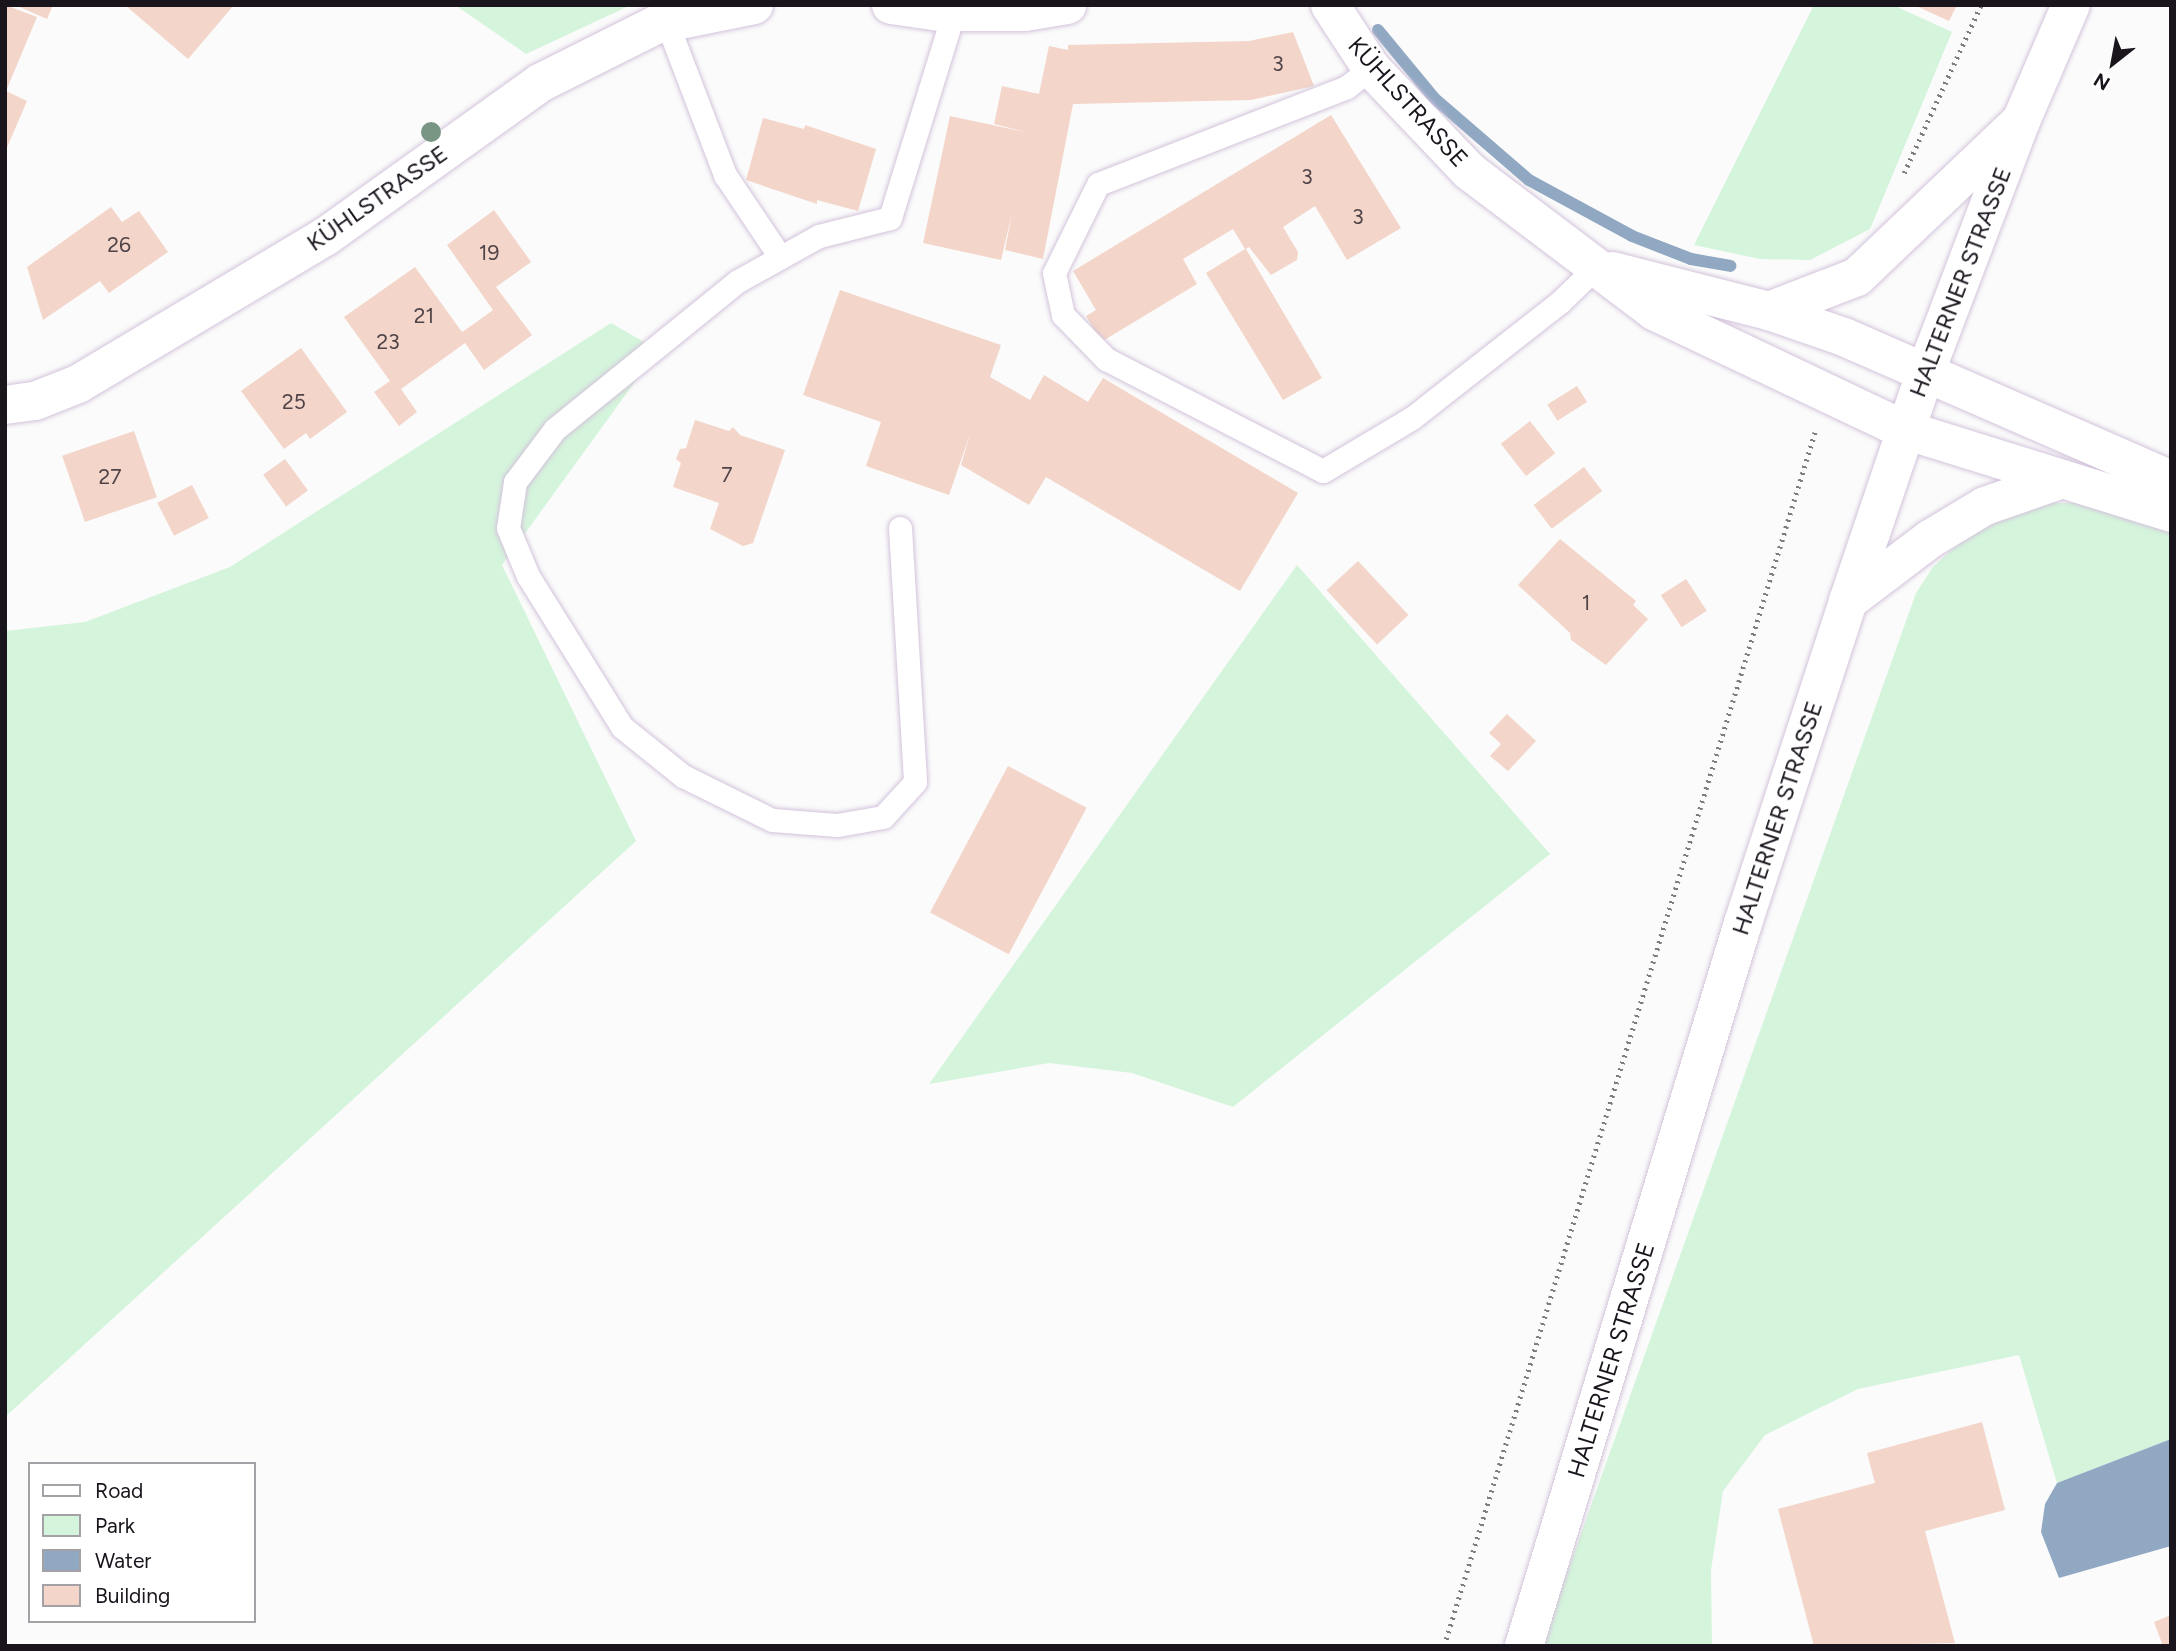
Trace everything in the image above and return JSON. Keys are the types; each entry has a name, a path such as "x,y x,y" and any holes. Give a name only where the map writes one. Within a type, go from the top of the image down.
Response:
{"street":[{"name":"KÜHLSTRASSE","path":"5,405 35,401 78,384 325,237 540,83 667,23 754,5"},
{"path":"891,5 954,11 1025,12 1067,5"},
{"name":"KÜHLSTRASSE","path":"1330,5 1371,68 1469,171 1654,311 1905,430 2057,481 2171,513"},
{"name":"HALTERNER STRASSE","path":"1524,1646 1743,923 1905,430 2021,121 2071,5"},
{"path":"1769,311 1857,277 2021,121"},
{"name":"KÜHLSTRASSE","path":"1596,267 1769,311 1926,371 2171,480"},
{"path":"1848,601 1930,539 1986,506 2057,481"}],"lane":[{"path":"900,528 915,782 883,817 837,825 772,820 683,776 622,727 528,576 508,528 516,482 555,429 738,281 819,236 890,218 954,11"},
{"path":"667,23 725,175 780,257"},
{"path":"1371,68 1347,88 1097,184 1054,274 1063,315 1106,359 1323,471 1412,418 1560,302 1596,267"}],"path":[{"path":"1902,175 1981,5"},
{"path":"1444,1646 1827,394"}],"green space":[{"path":"455,5 631,5 526,54"},
{"path":"1814,5 1893,5 1952,32 1870,229 1810,260 1760,259 1694,245"},
{"path":"611,323 658,350 502,565 636,841 5,1417 5,631 85,622 230,567"},
{"path":"2040,503 2075,503 2171,529 2171,1439 2057,1483 2019,1355 1858,1389 1765,1435 1723,1491 1711,1570 1712,1646 1541,1646 1916,593 1933,567 1973,530"},
{"path":"1297,565 1550,854 1233,1107 1132,1073 1049,1063 929,1084"}],"water":[{"path":"2171,1439 2171,1546 2059,1578 2041,1532 2045,1504 2057,1483"}],"building":[{"path":"5,5 37,17 6,91 27,101 5,152"},
{"path":"15,5 53,5 47,19"},
{"path":"125,5 234,5 188,59"},
{"path":"1914,5 1957,5 1949,21"},
{"path":"1293,32 1314,86 1251,100 1073,104 1043,259 1005,250 1012,213 1001,260 923,243 950,116 1030,133 994,124 1002,86 1039,94 1049,46 1068,50 1068,45 1249,41"},
{"path":"1331,115 1401,228 1347,260 1315,206 1283,227 1298,252 1297,260 1271,275 1249,247 1246,249 1322,378 1283,400 1206,273 1245,249 1233,229 1183,259 1197,284 1101,342 1086,316 1096,310 1073,271"},
{"path":"763,118 804,129 805,125 876,149 858,211 817,200 817,204 746,180"},
{"path":"111,207 122,222 139,211 168,252 109,293 100,281 43,320 27,267"},
{"path":"494,210 531,262 496,287 532,335 484,370 465,343 401,389 417,412 399,426 374,392 390,381 344,317 415,267 462,332 478,321 493,310 447,245"},
{"path":"840,290 1001,345 990,377 1030,400 1044,375 1088,402 1103,378 1298,493 1240,591 1046,477 1029,505 961,465 970,434 949,495 866,466 881,422 803,395"},
{"path":"301,348 347,412 310,439 306,433 284,449 241,391"},
{"path":"1577,386 1587,402 1557,421 1547,405"},
{"path":"695,420 729,431 733,427 740,435 785,450 753,543 743,546 710,529 719,503 673,487 681,463 676,459 680,449 686,448"},
{"path":"1530,421 1555,453 1526,476 1501,444"},
{"path":"134,431 157,497 85,522 62,456"},
{"path":"285,459 308,491 286,506 263,475"},
{"path":"1584,467 1602,491 1552,529 1534,505"},
{"path":"192,485 209,518 174,536 157,503"},
{"path":"1560,539 1636,601 1633,605 1648,619 1606,665 1571,640 1570,633 1518,585"},
{"path":"1358,561 1408,615 1377,644 1327,590"},
{"path":"1686,579 1707,611 1682,627 1661,595"},
{"path":"1507,714 1536,741 1508,771 1490,756 1501,744 1489,733"},
{"path":"1008,766 1087,808 1009,954 930,913"},
{"path":"1982,1422 2005,1510 1925,1531 1955,1643 1814,1646 1778,1509 1875,1483 1867,1453"},
{"path":"2171,1615 2171,1646 2163,1646 2154,1622"}],"waterway":[{"path":"1378,30 1434,98 1529,180 1632,236 1691,259 1730,266"}]}
